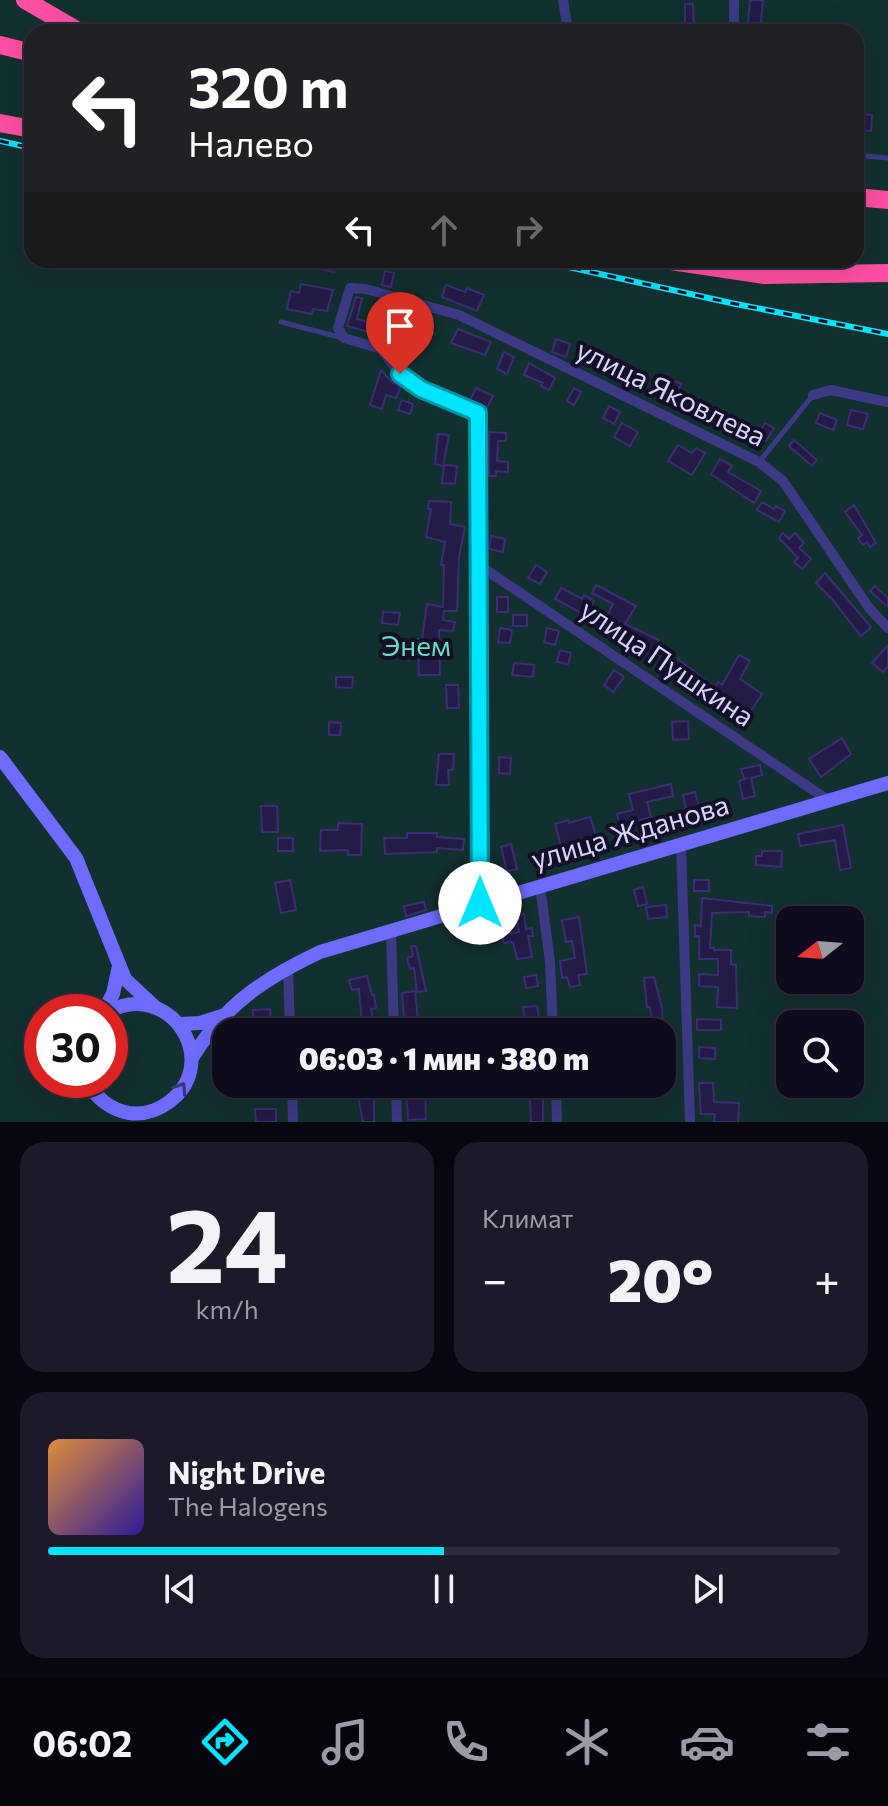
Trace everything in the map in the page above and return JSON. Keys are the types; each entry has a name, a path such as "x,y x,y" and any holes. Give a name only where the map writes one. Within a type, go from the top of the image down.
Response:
{"highway":[{"path":"25,0 66,24"},
{"path":"0,45 24,51"},
{"path":"0,123 24,128"},
{"path":"864,198 888,200"},
{"path":"718,268 765,275 888,273"}],"street":[{"path":"563,0 567,24"},
{"path":"734,0 734,24"},
{"name":"улица Яковлева","path":"344,338 338,328 350,288 366,289 459,315 759,462 783,481 869,608 888,628"},
{"path":"344,338 381,349 400,374 421,389 478,413 480,903"},
{"path":"813,395 831,390 888,402"},
{"name":"улица Пушкина","path":"480,566 828,800"},
{"path":"0,757 76,858 125,979 154,1006 180,1024 192,1058"},
{"name":"улица Жданова","path":"149,1122 183,1088 192,1058 222,1016 250,991 288,967 320,952 888,783"},
{"path":"681,846 690,1122"},
{"path":"540,886 550,962 552,1018"},
{"path":"391,932 394,1018"},
{"path":"113,994 119,966"},
{"path":"288,967 290,1018"},
{"path":"128,1004 154,1006"},
{"path":"180,1024 200,1023 222,1016"},
{"path":"100,1098 114,1109 122,1122"},
{"path":"292,1098 293,1122"},
{"path":"396,1098 397,1122"},
{"path":"556,1098 557,1122"},
{"path":"114,1109 137,1114 159,1109"}],"lane":[{"path":"864,156 888,158"},
{"path":"281,322 344,338"},
{"path":"759,462 813,395"}],"green space":[{"name":"Энем","path":"0,0 888,0 888,1122 0,1122"}],"building":[{"path":"750,0 763,0 761,24 748,24"},
{"path":"685,4 693,4 694,24 685,24"},
{"path":"864,114 872,115 871,131 864,130"},
{"path":"385,271 394,273 391,287 382,285"},
{"path":"301,284 333,290 327,311 313,309 312,314 287,309 291,291 299,293"},
{"path":"446,285 465,292 467,288 484,295 477,311 442,297"},
{"path":"356,297 362,298 357,319 371,323 369,332 347,326"},
{"path":"458,329 491,342 485,355 451,343"},
{"path":"556,339 570,344 566,357 552,352"},
{"path":"504,352 514,357 507,374 497,369"},
{"path":"529,363 555,378 549,390 541,386 543,383 524,375"},
{"path":"381,370 393,383 401,386 396,398 386,395 382,409 370,405"},
{"path":"639,372 649,376 643,391 633,387"},
{"path":"668,378 681,384 671,406 658,400"},
{"path":"476,388 493,396 487,408 470,400"},
{"path":"574,388 581,392 574,405 567,401"},
{"path":"402,400 413,404 410,414 398,410"},
{"path":"609,406 620,412 614,424 603,418"},
{"path":"711,410 726,417 721,427 706,420"},
{"path":"851,410 868,414 863,429 847,425"},
{"path":"820,413 837,420 833,430 816,423"},
{"path":"622,423 638,432 630,446 614,437"},
{"path":"765,423 774,428 766,441 757,436"},
{"path":"489,432 506,433 506,441 498,441 497,461 508,462 508,472 496,471 496,476 489,476"},
{"path":"438,434 449,435 443,466 435,464"},
{"path":"794,440 817,460 812,466 789,446"},
{"path":"678,445 692,453 696,448 705,453 692,475 668,461"},
{"path":"720,459 732,466 728,472 761,491 754,503 711,474"},
{"path":"444,465 457,466 455,484 442,483"},
{"path":"429,501 451,502 450,524 465,527 459,557 457,611 444,611 443,620 455,622 453,631 439,630 440,675 419,675 418,639 422,639 427,604 443,607 444,565 441,565 445,542 426,537 431,509 428,509"},
{"path":"762,502 785,511 779,522 757,510"},
{"path":"854,505 876,543 870,547 867,542 863,545 858,538 862,535 845,512"},
{"path":"783,533 789,539 795,533 804,543 799,548 811,559 802,569 794,562 798,558 779,538"},
{"path":"491,536 505,539 503,552 489,549"},
{"path":"536,565 547,572 540,584 528,578"},
{"path":"825,573 871,627 861,636 816,583"},
{"path":"596,585 636,606 625,624 659,640 650,655 602,627 613,604 592,593"},
{"path":"875,586 888,598 888,607 870,591"},
{"path":"561,588 582,599 584,595 594,601 585,615 555,599"},
{"path":"497,597 508,597 508,612 497,612"},
{"path":"383,612 400,613 398,625 382,623"},
{"path":"513,615 527,615 527,626 513,626"},
{"path":"500,628 512,630 510,643 498,642"},
{"path":"547,628 559,631 555,645 544,642"},
{"path":"888,645 888,666 883,672 872,663"},
{"path":"560,650 571,653 568,664 557,662"},
{"path":"739,655 750,661 740,679 762,694 742,724 730,716 734,711 672,670 678,659 715,687 718,682 722,685"},
{"path":"514,663 534,665 533,677 512,675"},
{"path":"614,670 624,677 613,692 604,685"},
{"path":"336,677 353,677 352,688 336,687"},
{"path":"446,685 458,685 459,708 447,708"},
{"path":"688,721 689,739 673,740 672,722"},
{"path":"329,722 341,723 340,735 329,735"},
{"path":"842,738 851,754 821,777 809,759"},
{"path":"439,754 454,754 453,770 448,770 449,785 436,785"},
{"path":"499,757 511,758 510,774 499,773"},
{"path":"760,765 762,775 751,778 755,796 743,799 739,781 748,778 744,779 741,769"},
{"path":"671,784 673,796 647,802 651,817 620,826 617,814 633,810 629,794"},
{"path":"695,792 700,810 687,813 683,795"},
{"path":"261,806 277,806 278,832 262,832"},
{"path":"590,817 596,835 569,843 571,850 563,853 555,824"},
{"path":"338,823 362,824 361,855 348,855 348,850 320,851 321,830 338,830"},
{"path":"843,825 851,868 840,870 835,840 800,846 798,834"},
{"path":"407,833 437,833 437,837 464,839 463,850 437,848 437,852 385,854 384,838 407,838"},
{"path":"278,838 293,838 293,851 278,851"},
{"path":"511,844 517,869 507,871 501,847"},
{"path":"762,851 782,851 781,867 756,865 756,856 762,856"},
{"path":"290,880 296,910 281,913 275,883"},
{"path":"694,880 709,880 709,891 694,891"},
{"path":"643,887 647,904 638,906 634,890"},
{"path":"702,898 772,906 772,913 765,912 765,917 749,916 749,912 712,913 710,948 731,950 731,964 736,965 737,1008 717,1007 718,987 699,986 699,974 718,975 718,959 699,959 699,936 695,936 695,925 701,926"},
{"path":"424,902 426,910 406,916 404,906"},
{"path":"666,905 667,917 648,919 646,907"},
{"path":"524,914 526,929 532,928 533,936 528,936 532,957 517,959 513,942 504,943 502,935 519,932 516,915"},
{"path":"579,917 587,974 578,975 580,985 570,987 567,977 562,978 560,961 575,958 572,941 566,942 562,920"},
{"path":"411,946 416,946 426,991 417,992 414,968 410,969 407,958 413,956"},
{"path":"536,975 538,986 526,988 524,977"},
{"path":"367,976 376,1008 371,1009 373,1018 361,1018 359,989 352,990 349,980"},
{"path":"654,977 662,1018 651,1018 644,978"},
{"path":"415,991 418,1018 404,1018 402,993"},
{"path":"537,1006 539,1018 525,1018 523,1007"},
{"path":"270,1009 270,1018 253,1018 253,1010"},
{"path":"697,1019 721,1020 721,1030 697,1030"},
{"path":"699,1047 715,1048 715,1059 699,1058"},
{"path":"699,1083 713,1083 714,1102 739,1103 738,1122 714,1122 715,1114 701,1114"},
{"path":"358,1098 374,1098 374,1122 363,1122"},
{"path":"407,1098 425,1098 426,1119 408,1120"},
{"path":"530,1098 543,1098 543,1122 531,1122"},
{"path":"255,1109 276,1109 276,1122 256,1122"}],"railway":[{"path":"0,141 24,146"},
{"path":"573,268 888,334"}],"route":[{"path":"400,374 421,389 478,413 480,903"}]}
